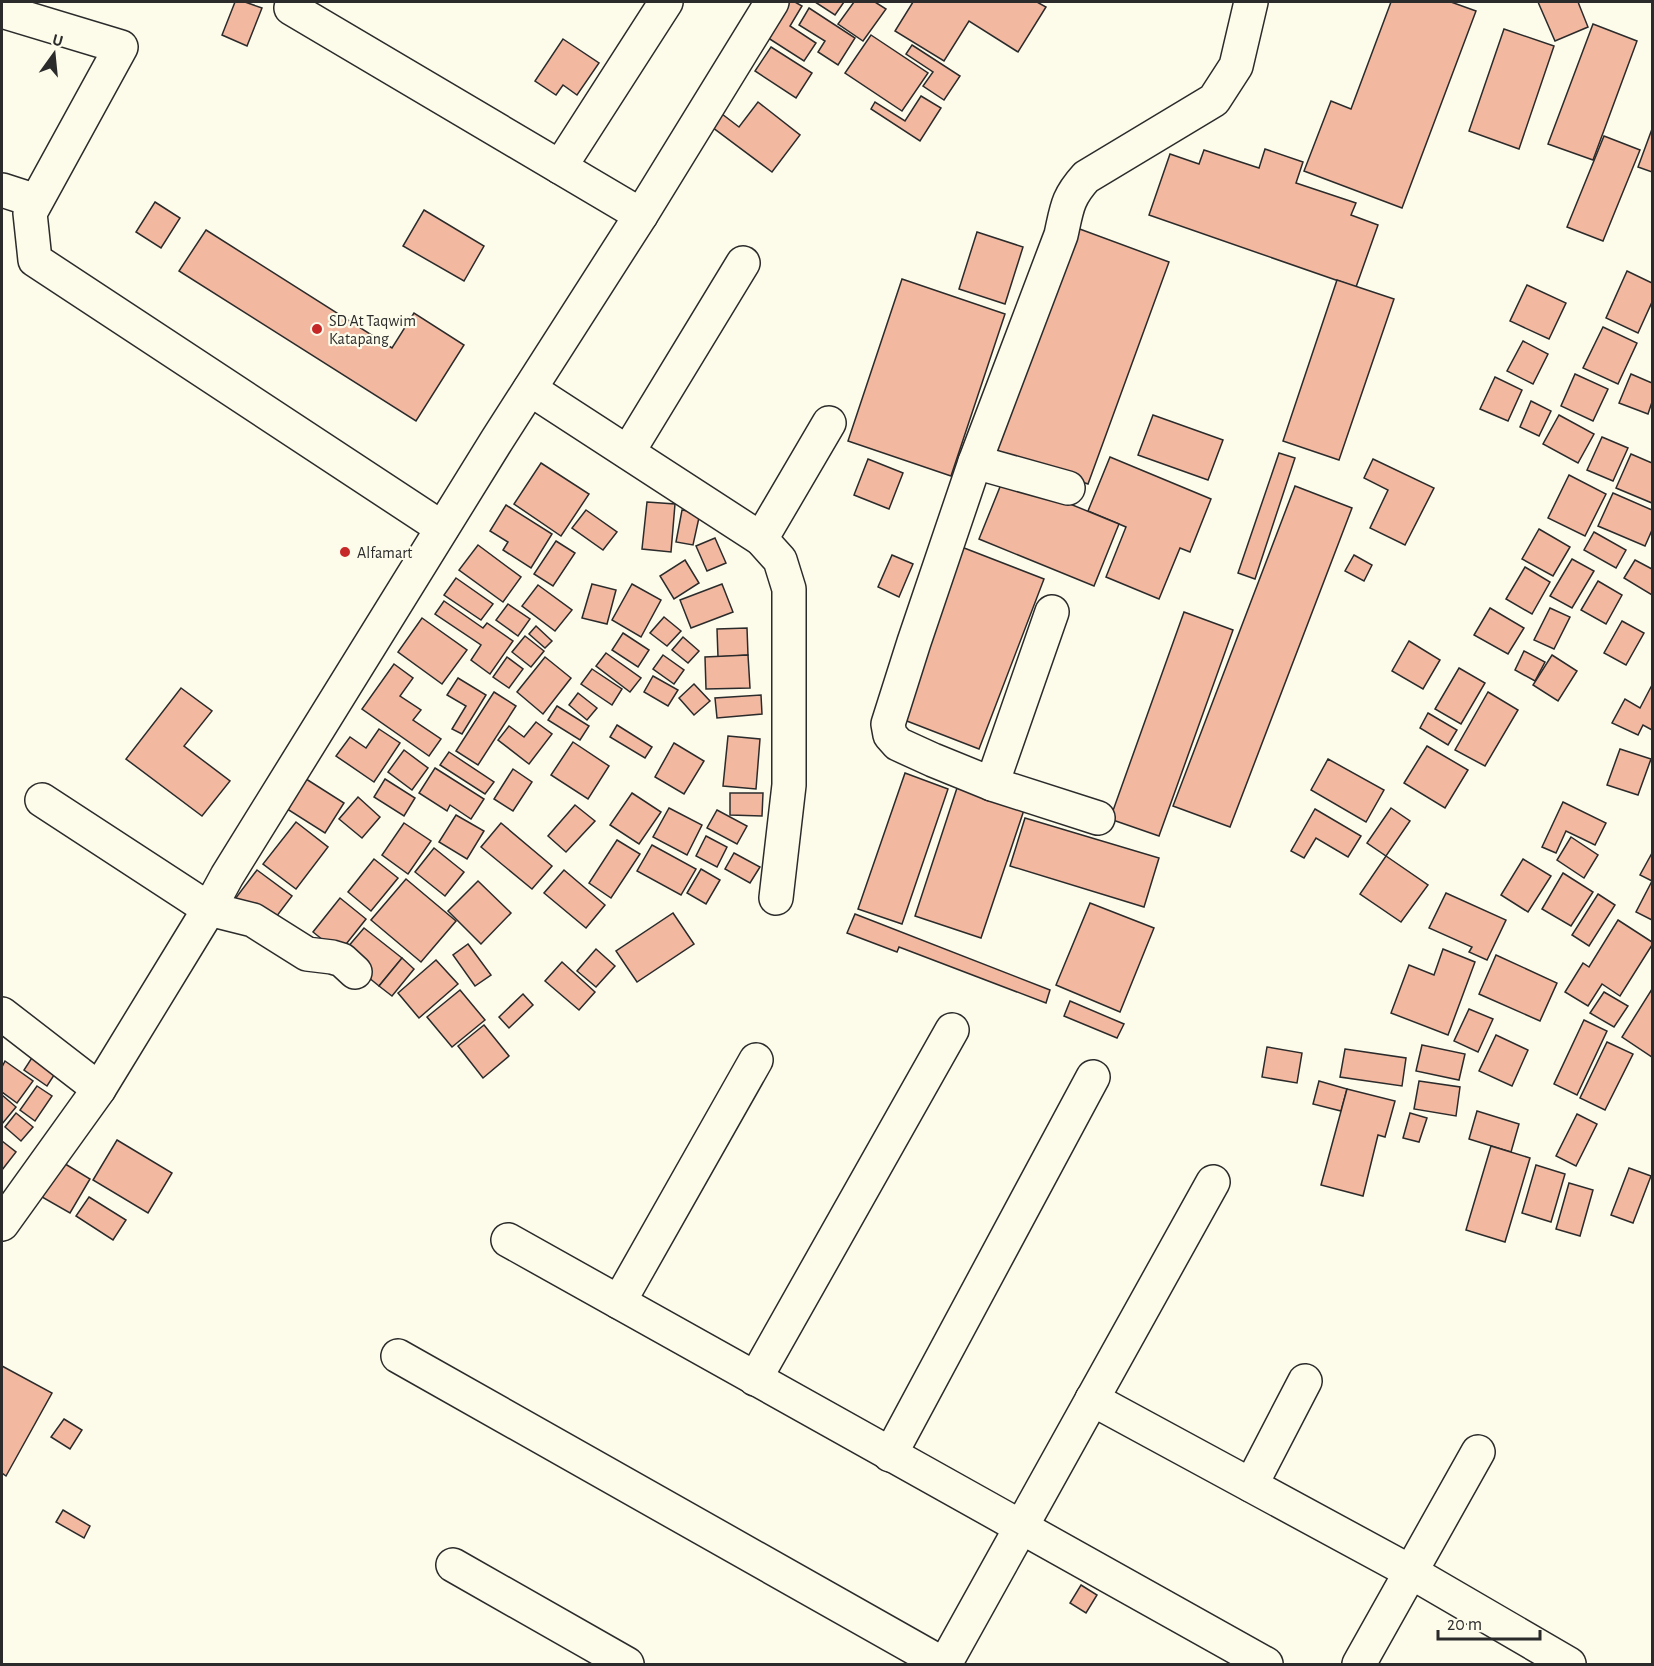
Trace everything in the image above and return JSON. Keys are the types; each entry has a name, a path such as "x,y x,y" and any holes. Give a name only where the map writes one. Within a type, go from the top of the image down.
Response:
{"street":[{"path":"560,167 666,2"},
{"path":"1098,818 992,784 898,744 890,735 888,724 975,462 1061,235 1069,201 1074,191 1086,177 1214,100 1236,66 1251,2"},
{"path":"2,1224 99,1089 227,876 442,528 641,215 765,4"},
{"path":"291,8 641,215"},
{"path":"2,10 121,47 30,213 34,260 442,528"},
{"path":"2,190 36,201"},
{"path":"628,452 743,263"},
{"path":"530,389 761,539 780,560 789,589 789,785 776,898"},
{"path":"761,539 829,423"},
{"path":"975,462 1068,488"},
{"path":"992,784 1052,612"},
{"path":"42,800 208,909 253,920 307,954 342,960 355,972"},
{"path":"2,1014 99,1089"},
{"path":"755,1379 952,1030"},
{"path":"619,1302 756,1060"},
{"path":"890,1455 1093,1077"},
{"path":"398,1356 944,1665 1213,1182"},
{"path":"508,1240 1266,1665"},
{"path":"1251,1485 1305,1381"},
{"path":"1092,1399 1411,1572 1569,1665"},
{"path":"1359,1665 1478,1452"},
{"path":"453,1565 627,1665"}],"building":[{"path":"235,2 245,2 262,8 247,46 222,35"},
{"path":"784,2 795,2 802,6 790,26 816,43 804,61 762,34"},
{"path":"815,2 844,2 835,15"},
{"path":"854,2 875,2 886,9 863,41 838,24"},
{"path":"913,2 1037,2 1046,7 1018,52 969,21 944,61 895,31"},
{"path":"1391,2 1451,2 1476,11 1402,208 1304,171 1331,101 1351,109"},
{"path":"1538,2 1578,2 1588,27 1555,41"},
{"path":"809,8 855,38 838,65 818,52 825,41 799,25"},
{"path":"1593,24 1637,41 1593,160 1548,144"},
{"path":"1504,29 1554,46 1519,149 1469,131"},
{"path":"871,35 928,73 902,111 845,73"},
{"path":"563,39 599,63 577,95 563,85 556,95 535,81"},
{"path":"912,45 960,76 944,100 923,86 933,72 906,54"},
{"path":"771,47 812,73 796,98 755,71"},
{"path":"921,96 941,108 920,141 871,109 875,102 905,121"},
{"path":"758,102 800,135 772,172 712,127 722,114 739,127"},
{"path":"1652,129 1652,172 1638,167"},
{"path":"1604,136 1640,150 1603,241 1567,227"},
{"path":"1265,149 1303,162 1296,183 1356,203 1351,215 1378,225 1356,287 1149,215 1170,154 1199,164 1204,150 1259,168"},
{"path":"155,202 180,218 161,248 136,232"},
{"path":"424,210 484,246 464,281 403,246"},
{"path":"1077,228 1169,262 1088,484 995,451"},
{"name":"SD At Taqwim Katapang","path":"206,230 392,348 414,313 464,345 416,421 179,271"},
{"path":"977,232 1023,247 1005,304 959,289"},
{"path":"1627,271 1652,283 1652,302 1638,333 1606,318"},
{"path":"902,279 1005,314 951,476 848,441"},
{"path":"1337,280 1394,299 1339,460 1283,441"},
{"path":"1527,285 1566,303 1549,339 1510,321"},
{"path":"1603,327 1637,343 1618,384 1583,368"},
{"path":"1523,341 1548,354 1533,384 1507,371"},
{"path":"1575,374 1608,389 1593,421 1561,406"},
{"path":"1631,374 1652,383 1652,402 1648,414 1619,403"},
{"path":"1495,377 1522,390 1508,421 1480,409"},
{"path":"1531,401 1551,411 1539,436 1520,427"},
{"path":"1153,415 1223,440 1208,480 1138,455"},
{"path":"1559,415 1594,434 1578,463 1543,444"},
{"path":"1602,437 1628,448 1613,481 1587,470"},
{"path":"1279,453 1295,458 1255,579 1238,573"},
{"path":"1631,454 1652,463 1652,503 1616,488"},
{"path":"1110,457 1211,499 1190,552 1180,548 1159,599 1106,577 1126,527 1088,511"},
{"path":"868,459 903,473 889,509 854,495"},
{"path":"1373,459 1434,488 1405,545 1370,528 1388,490 1364,478"},
{"path":"541,463 589,494 561,536 514,504"},
{"path":"1569,475 1606,494 1585,536 1548,518"},
{"path":"1004,477 1119,524 1094,586 979,539"},
{"path":"1295,486 1352,508 1230,827 1173,806"},
{"path":"1613,493 1652,510 1652,530 1645,546 1598,526"},
{"path":"647,502 675,504 671,552 642,549"},
{"path":"506,505 552,534 531,568 503,550 508,542 490,531"},
{"path":"586,510 617,532 603,550 572,528"},
{"path":"682,510 700,513 693,545 676,542"},
{"path":"1539,529 1570,547 1553,576 1522,559"},
{"path":"1594,532 1626,550 1616,568 1584,550"},
{"path":"715,538 726,563 707,571 696,546"},
{"path":"556,541 575,553 553,586 534,574"},
{"path":"478,545 521,577 503,602 459,570"},
{"path":"959,546 1044,579 979,749 894,716"},
{"path":"892,555 913,564 899,597 878,587"},
{"path":"1354,555 1372,565 1364,581 1345,571"},
{"path":"1572,559 1594,571 1572,608 1550,596"},
{"path":"685,560 699,583 674,599 660,576"},
{"path":"1635,560 1652,569 1652,595 1624,578"},
{"path":"1525,567 1550,582 1532,614 1506,599"},
{"path":"456,578 493,604 481,620 444,595"},
{"path":"1598,581 1622,595 1606,624 1581,610"},
{"path":"592,584 616,590 607,624 582,618"},
{"path":"632,584 661,600 641,637 612,620"},
{"path":"722,584 733,612 691,628 680,600"},
{"path":"538,585 572,610 555,631 522,606"},
{"path":"444,601 483,628 487,623 513,641 490,674 471,660 481,645 435,614"},
{"path":"508,604 530,619 518,636 496,620"},
{"path":"1490,608 1524,628 1508,654 1474,635"},
{"path":"1550,608 1570,617 1554,649 1534,640"},
{"path":"1184,612 1233,630 1159,836 1110,819"},
{"path":"664,617 681,631 667,646 650,633"},
{"path":"422,618 467,650 442,684 398,652"},
{"path":"1622,621 1644,633 1626,665 1604,653"},
{"path":"536,626 552,641 545,648 529,634"},
{"path":"747,628 748,655 718,657 717,629"},
{"path":"623,633 649,650 638,667 612,650"},
{"path":"525,636 544,651 531,667 512,652"},
{"path":"683,637 699,651 688,663 672,650"},
{"path":"1409,641 1440,660 1423,689 1392,671"},
{"path":"1524,651 1545,662 1535,681 1515,670"},
{"path":"606,653 641,678 630,692 596,666"},
{"path":"663,655 684,670 674,684 653,669"},
{"path":"748,655 750,688 706,689 705,657"},
{"path":"1552,655 1577,671 1558,701 1533,685"},
{"path":"507,657 523,669 509,688 493,677"},
{"path":"545,657 571,678 543,714 517,692"},
{"path":"394,664 413,678 400,696 421,710 413,720 441,739 429,756 362,709"},
{"path":"1459,668 1485,683 1461,724 1435,709"},
{"path":"592,669 622,689 612,705 581,684"},
{"path":"653,676 678,690 668,706 644,692"},
{"path":"458,678 486,695 462,734 452,729 466,706 447,695"},
{"path":"694,684 710,701 694,715 679,698"},
{"path":"1652,685 1652,730 1643,725 1638,735 1612,723 1625,699 1640,708"},
{"path":"181,688 212,711 184,746 230,781 202,816 126,759"},
{"path":"494,692 516,706 478,765 456,751"},
{"path":"1488,692 1518,710 1485,766 1455,750"},
{"path":"578,693 597,708 587,720 569,705"},
{"path":"761,695 762,714 717,718 715,698"},
{"path":"557,706 589,726 580,740 548,720"},
{"path":"1428,713 1457,730 1448,745 1420,728"},
{"path":"536,722 552,734 529,764 498,740 509,726 524,737"},
{"path":"617,725 652,747 645,758 610,737"},
{"path":"379,729 400,743 374,782 336,756 350,737 366,748"},
{"path":"728,736 760,739 756,789 723,786"},
{"path":"573,742 609,766 588,799 551,775"},
{"path":"674,743 704,761 684,794 655,777"},
{"path":"1427,746 1468,770 1445,808 1404,783"},
{"path":"1620,749 1651,759 1638,795 1607,785"},
{"path":"404,750 428,768 412,790 388,772"},
{"path":"449,752 494,782 485,794 440,765"},
{"path":"1328,759 1384,790 1366,822 1311,790"},
{"path":"435,768 484,799 471,819 450,805 447,811 419,793"},
{"path":"513,769 532,782 513,811 494,799"},
{"path":"905,773 948,789 902,924 858,909"},
{"path":"303,777 344,803 325,833 284,807"},
{"path":"385,779 415,798 404,816 374,797"},
{"path":"957,788 1024,810 981,938 915,916"},
{"path":"632,793 661,812 639,844 610,825"},
{"path":"730,793 763,793 762,816 730,815"},
{"path":"358,797 380,817 362,838 339,819"},
{"path":"1563,802 1606,823 1595,845 1566,831 1556,853 1542,847"},
{"path":"575,805 595,821 566,852 548,836"},
{"path":"669,808 702,825 687,855 653,837"},
{"path":"1391,808 1410,821 1386,856 1367,843"},
{"path":"1315,809 1361,836 1348,857 1316,838 1304,858 1291,851"},
{"path":"717,810 747,826 737,844 707,828"},
{"path":"456,815 484,831 467,859 439,842"},
{"path":"1025,818 1159,858 1144,907 1010,866"},
{"path":"296,822 328,847 296,889 263,864"},
{"path":"404,823 431,841 408,874 382,855"},
{"path":"501,823 552,866 532,889 481,847"},
{"path":"706,836 727,847 717,867 696,856"},
{"path":"1571,837 1598,855 1584,878 1557,860"},
{"path":"617,840 640,854 611,898 589,883"},
{"path":"652,845 696,869 681,895 637,871"},
{"path":"434,848 464,872 445,896 415,872"},
{"path":"734,853 760,867 750,883 725,869"},
{"path":"1652,853 1652,881 1640,875"},
{"path":"1386,856 1428,885 1401,922 1360,894"},
{"path":"374,859 398,878 371,911 348,892"},
{"path":"1523,859 1551,876 1528,912 1501,895"},
{"path":"701,869 720,880 706,904 687,893"},
{"path":"257,870 292,896 270,925 235,899"},
{"path":"564,870 605,905 586,928 544,893"},
{"path":"1563,873 1593,892 1571,926 1542,909"},
{"path":"406,879 456,921 421,962 371,920"},
{"path":"478,881 511,913 481,944 448,911"},
{"path":"1652,881 1652,920 1636,912"},
{"path":"1446,893 1506,920 1487,960 1469,952 1472,947 1429,928"},
{"path":"1598,894 1615,905 1589,946 1572,935"},
{"path":"340,898 366,919 339,953 313,932"},
{"path":"1090,903 1154,928 1120,1012 1056,985"},
{"path":"673,913 694,944 637,982 616,951"},
{"path":"855,914 1050,990 1046,1003 899,947 897,952 847,933"},
{"path":"1618,920 1652,942 1652,945 1620,996 1602,984 1588,1006 1565,992 1583,963 1589,967"},
{"path":"364,928 402,958 379,986 341,955"},
{"path":"468,944 491,975 475,986 453,955"},
{"path":"596,949 615,966 596,987 577,971"},
{"path":"1443,949 1475,962 1448,1035 1391,1013 1409,965 1434,975"},
{"path":"1496,955 1557,983 1540,1021 1479,994"},
{"path":"402,958 414,969 392,996 379,986"},
{"path":"436,960 458,984 419,1018 398,993"},
{"path":"562,962 595,992 579,1010 545,981"},
{"path":"1652,989 1652,1057 1622,1037"},
{"path":"460,990 485,1020 452,1047 427,1017"},
{"path":"1604,992 1628,1006 1614,1027 1590,1013"},
{"path":"523,994 533,1005 509,1028 499,1017"},
{"path":"1070,1001 1124,1024 1117,1038 1064,1016"},
{"path":"1469,1009 1493,1019 1478,1052 1454,1041"},
{"path":"1584,1020 1607,1031 1577,1095 1554,1084"},
{"path":"484,1025 509,1056 483,1078 458,1046"},
{"path":"1496,1035 1528,1050 1512,1086 1479,1071"},
{"path":"1607,1042 1633,1054 1605,1110 1580,1098"},
{"path":"1422,1045 1465,1054 1459,1080 1416,1071"},
{"path":"1267,1047 1302,1053 1297,1083 1262,1077"},
{"path":"1345,1049 1406,1058 1402,1086 1340,1077"},
{"path":"35,1053 58,1069 47,1086 24,1070"},
{"path":"5,1061 33,1081 17,1103 2,1092 2,1067"},
{"path":"1319,1081 1347,1089 1341,1111 1313,1104"},
{"path":"1419,1081 1460,1087 1456,1116 1414,1109"},
{"path":"37,1086 52,1096 35,1121 20,1110"},
{"path":"1347,1089 1395,1101 1385,1137 1378,1135 1363,1196 1321,1185"},
{"path":"2,1095 16,1107 2,1124"},
{"path":"1477,1111 1519,1124 1511,1152 1469,1139"},
{"path":"16,1113 33,1127 21,1141 5,1127"},
{"path":"1410,1113 1427,1118 1419,1142 1403,1138"},
{"path":"1577,1114 1597,1124 1576,1166 1556,1156"},
{"path":"117,1140 172,1173 148,1213 93,1180"},
{"path":"2,1141 16,1152 2,1170"},
{"path":"1491,1146 1530,1158 1505,1242 1466,1230"},
{"path":"62,1162 90,1179 70,1213 42,1197"},
{"path":"1536,1165 1565,1174 1551,1222 1522,1213"},
{"path":"1629,1168 1651,1176 1633,1223 1611,1215"},
{"path":"1569,1183 1593,1190 1580,1236 1556,1229"},
{"path":"89,1197 126,1220 113,1240 76,1216"},
{"path":"2,1366 52,1393 6,1476 2,1473"},
{"path":"64,1419 82,1430 70,1449 51,1437"},
{"path":"63,1510 90,1526 84,1538 56,1522"},
{"path":"1081,1585 1097,1595 1086,1613 1070,1603"}],"place":[{"name":"SD At Taqwim Katapang","path":"317,329"},
{"name":"Alfamart","path":"345,552"}]}
